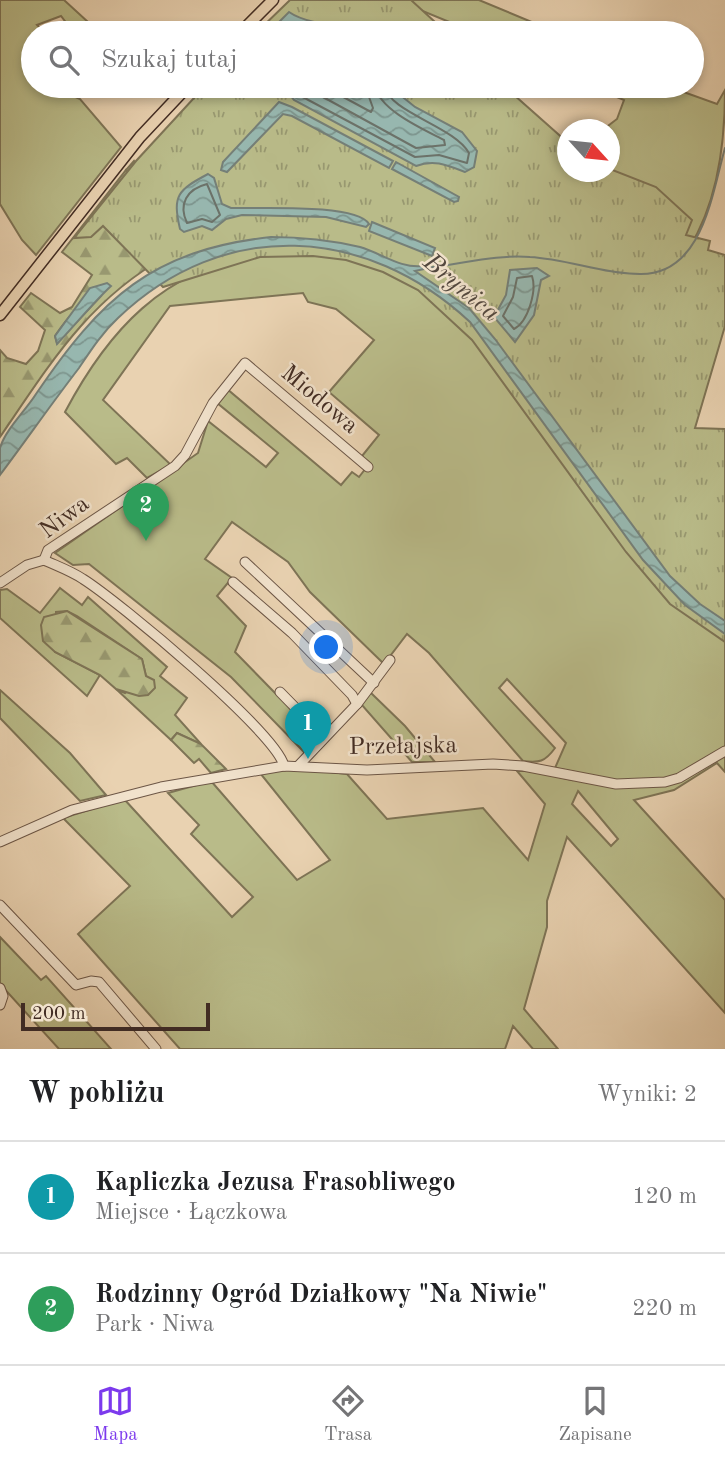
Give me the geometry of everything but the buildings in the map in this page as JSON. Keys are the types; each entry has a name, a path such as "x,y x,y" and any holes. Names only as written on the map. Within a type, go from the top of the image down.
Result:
{"main road":[{"path":"252,21 273,0"},
{"path":"0,315 139,137 176,98"}],"street":[{"name":"Miodowa","path":"185,455 213,403 245,363 368,467"},
{"name":"Niwa","path":"0,583 27,565 44,560 48,550 175,466 185,455"},
{"path":"44,560 89,583 191,667 266,738 282,757 284,766"},
{"path":"245,562 374,683"},
{"path":"233,582 292,632 352,695 357,705"},
{"path":"299,765 357,705 390,660"},
{"path":"280,692 324,737"},
{"name":"Przełajska","path":"0,842 72,810 161,787 284,766 367,770 493,764 523,766 616,784 666,782 725,751"},
{"path":"0,905 76,985 99,982 156,1049"},
{"path":"0,988 1,1004"}],"green space":[{"path":"0,0 64,0 87,21 65,21 61,16 48,21 21,21 21,98 80,99 121,147 36,255 22,240 0,204"},
{"path":"290,0 411,0 434,21 268,21"},
{"path":"396,0 479,0 529,21 447,21"},
{"path":"725,90 718,172 707,211 689,248 144,194 126,170 134,161 148,183 517,146 557,138 557,182 620,182 620,119 617,119 624,100 619,98 700,98 717,104"},
{"path":"194,98 518,98 557,133 557,182 620,182 620,173 656,187 692,220 686,235 710,241 708,250 725,255 725,326 695,428 725,429 725,642 670,604 626,552 472,340 418,290 383,272 346,260 313,256 260,257 163,287 103,226 91,237 74,238 136,161"},
{"path":"126,170 144,194 167,256 139,273 93,313 54,359 0,437 0,350 7,358 26,364 38,351 45,330 20,307 31,293 60,313 72,307 92,275 62,252","holes":["99,298 57,343 55,336 69,317 85,304"]},
{"path":"266,254 313,254 348,259 384,271 419,289 474,339 725,639 725,772 717,763 674,790 634,800 725,900 725,1013 567,837 547,901 547,927 524,1009 558,1049 533,1049 513,1026 505,1049 180,1049 78,934 130,886 63,818 124,799 232,917 253,897 191,834 199,825 168,793 211,781 297,880 330,860 260,773 295,768 347,774 387,819 483,808 528,860 545,804 517,771 533,771 572,780 575,772 555,768 566,743 507,679 499,688 555,748 541,760 523,761 429,653 407,634 384,664 310,592 288,562 232,522 205,559 232,578 217,596 246,626 235,652 319,738 304,752 231,677 89,564 73,565 55,553 198,453 208,421 266,467 278,453 216,402 227,389 341,485 352,472 359,477 366,468 358,461 379,435 329,392 374,340 336,309 308,302 303,293 170,306 103,400 171,465 147,478 127,458 116,464 65,412 100,355 120,330 142,308 167,289 226,262","holes":["578,791 618,839 611,846 572,804"]},
{"path":"60,588 82,605 88,597 167,667 160,676 187,698 175,715 201,744 177,733 171,740 116,689 125,693 146,676 142,659 77,616 67,611 56,612 55,652 100,675 87,696 0,618 0,590 7,589 40,613"},
{"path":"67,611 142,659 146,676 154,680 155,688 148,695 139,696 116,689 100,675 55,652 43,641 41,625 44,617"},
{"path":"0,690 70,753 106,795 80,801 0,718"},
{"path":"370,692 405,726 435,762 412,762 361,704"},
{"path":"177,733 201,744 226,769 211,773 199,759 194,763 171,740"},
{"path":"0,937 41,980 46,976 111,1049 59,1049 0,984"}],"water":[{"path":"289,12 309,21 280,21"},
{"path":"292,98 404,98 415,107 462,132 477,151 474,167 465,172 435,163 416,166"},
{"path":"279,102 393,161 389,168 292,116 283,114 227,172 221,170 223,162"},
{"path":"396,162 459,197 458,201 454,202 392,169"},
{"path":"208,174 214,178 222,204 231,208 327,210 360,217 369,224 366,227 326,217 242,215 226,219 212,230 202,226 184,232 180,229 177,201 184,189"},
{"path":"372,222 435,248 432,256 369,231"},
{"path":"271,237 316,239 360,247 399,263 423,266 424,269 415,271 469,308 495,339 670,576 700,604 725,621 725,634 685,605 643,560 470,322 429,290 386,266 341,251 295,246 249,249 203,262 159,285 107,330 0,475 0,448 6,434 83,331 133,284 161,267 193,254 229,244"},
{"path":"537,268 549,276 541,280 534,315 515,342 494,317 506,295 510,270"},
{"path":"107,283 111,286 57,344 55,336 90,288"}],"waterway":[{"name":"Brynica","path":"424,268 517,256 544,258 626,273 661,271 678,261 701,228 725,148"}],"place":[{"name":"Rodzinny Ogród Działkowy \"Na Niwie\"","path":"146,541"},
{"name":"Kapliczka Jezusa Frasobliwego","path":"308,759"}]}
